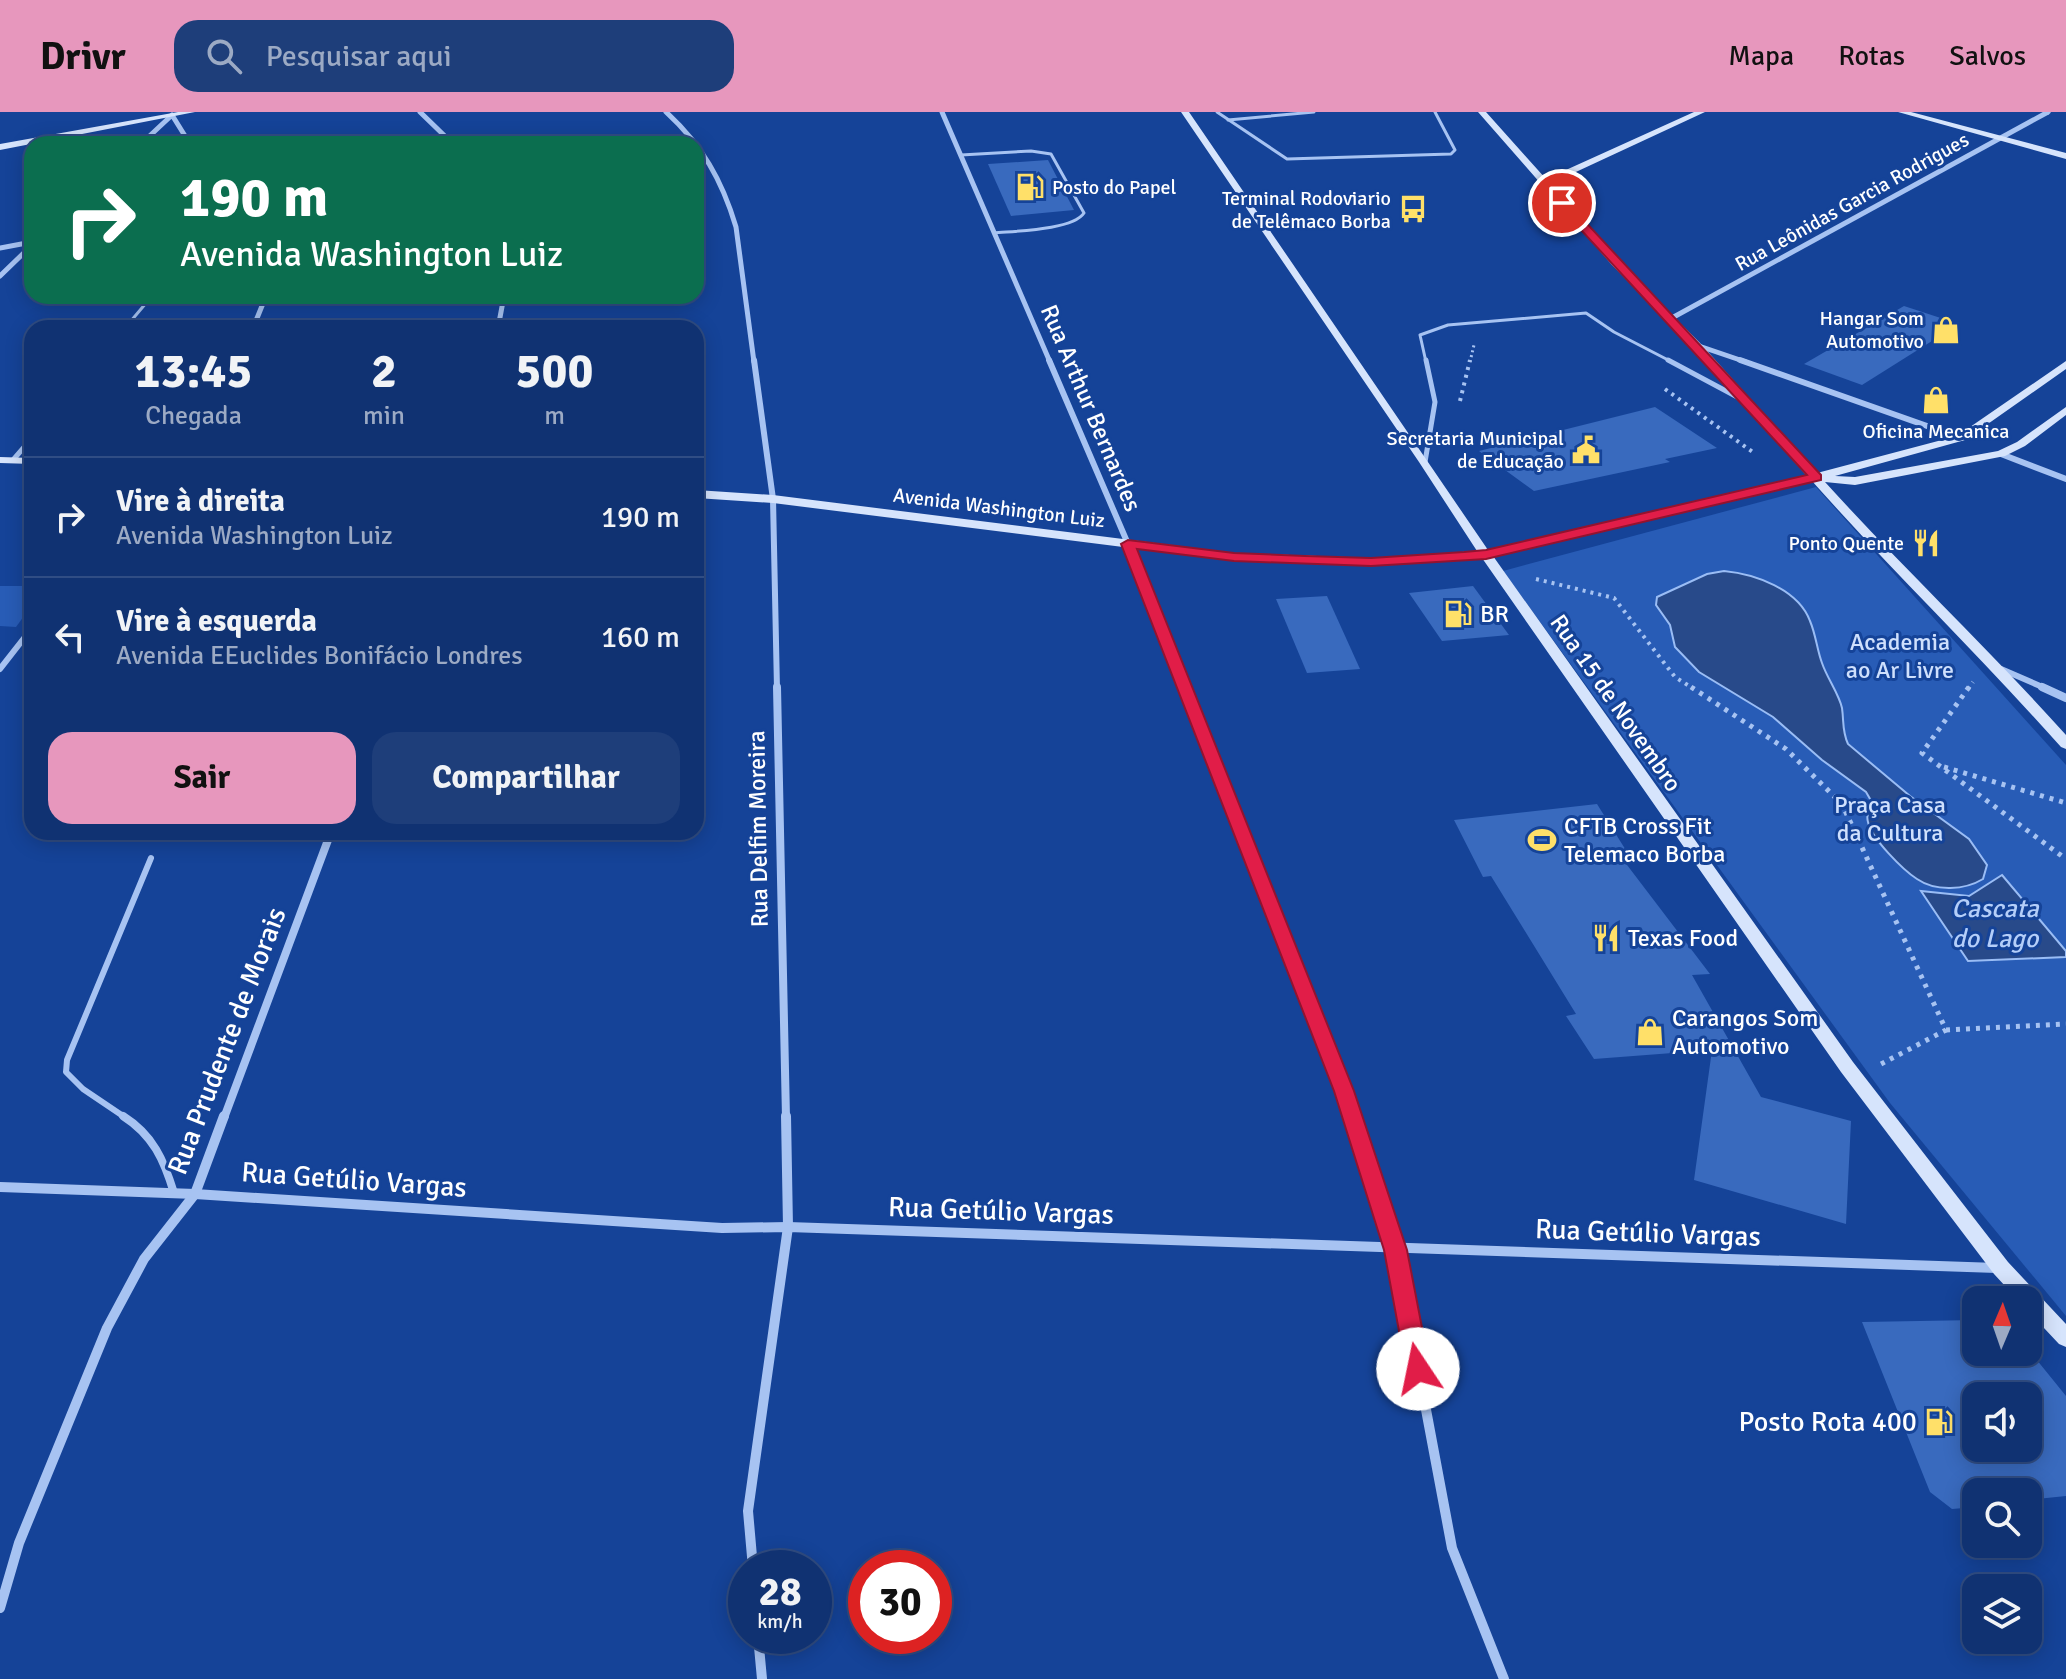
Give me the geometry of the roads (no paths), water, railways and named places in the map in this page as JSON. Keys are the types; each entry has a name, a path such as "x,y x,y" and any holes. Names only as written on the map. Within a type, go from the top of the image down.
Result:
{"main road":[{"path":"59,136 191,112"},
{"name":"Rua 15 de Novembro","path":"1185,112 1486,554 1847,1067 2001,1268 2066,1338"},
{"path":"1482,112 1615,263 1696,345 1860,528 1998,668 2066,744"},
{"path":"1544,183 1701,112"},
{"path":"1902,112 2066,156"},
{"path":"0,147 24,143"},
{"path":"1961,438 2066,364"},
{"path":"2001,454 2021,444 2066,410"},
{"name":"Avenida Washington Luiz","path":"704,495 773,499 1234,557 1371,562 1486,554 1816,477 1961,438"},
{"name":"Avenida Washington Luiz","path":"1816,477 1855,481 2001,454"}],"street":[{"path":"420,112 445,136"},
{"name":"Rua Delfim Moreira","path":"666,112 691,136"},
{"name":"Rua Arthur Bernardes","path":"942,112 1128,544 1344,1091 1396,1250 1452,1548 1504,1679"},
{"name":"Rua Leônidas Garcia Rodrigues","path":"1670,319 2048,112"},
{"path":"150,136 172,115 185,136"},
{"name":"Rua Delfim Moreira","path":"704,152 726,193 736,227 773,499 788,1227 748,1511 751,1550"},
{"path":"0,248 24,245"},
{"path":"0,276 24,252"},
{"path":"1696,345 1961,438"},
{"path":"2001,454 2066,479"},
{"path":"0,669 24,638"},
{"path":"1998,668 2066,698"},
{"name":"Rua Prudente de Morais","path":"0,1608 19,1543 107,1328 144,1259 195,1194 328,840"},
{"name":"Rua Getúlio Vargas","path":"0,1187 195,1194 722,1228 788,1227 1396,1250 2001,1268"},
{"path":"760,1654 762,1679"}],"lane":[{"path":"1217,112 1287,159 1451,154 1455,150 1435,112"},
{"path":"1228,120 1314,112"},
{"path":"961,155 1031,151 1051,154 1084,213 1080,219 1062,225 994,233"},
{"path":"132,320 145,304"},
{"path":"1425,462 1435,402 1420,335 1448,325 1586,313 1614,332 1748,403"},
{"path":"7,460 24,445"},
{"path":"151,858 67,1060 66,1072 77,1085 132,1121 156,1142 168,1165 174,1193"}],"water":[{"path":"1724,571 1762,580 1796,600 1812,626 1824,669 1842,708 1848,744 1910,796 1969,839 1987,865 1983,879 1959,887 1941,888 1911,875 1888,853 1870,829 1867,817 1873,804 1866,792 1822,760 1773,717 1699,672 1675,647 1670,625 1656,605 1657,597 1707,574"},
{"name":"Cascata do Lago","path":"2002,875 2066,951 2066,957 1968,961 1921,891 1969,896"}],"place":[{"name":"Posto do Papel","path":"1030,187"},
{"name":"Terminal Rodoviario de Telêmaco Borba","path":"1413,209"},
{"name":"Hangar Som Automotivo","path":"1946,330"},
{"name":"Oficina Mecanica","path":"1936,400"},
{"name":"Secretaria Municipal de Educação","path":"1586,450"},
{"name":"Ponto Quente","path":"1926,543"},
{"name":"BR","path":"1458,614"},
{"name":"CFTB Cross Fit Telemaco Borba","path":"1542,840"},
{"name":"Texas Food","path":"1606,938"},
{"name":"Carangos Som Automotivo","path":"1650,1032"},
{"name":"Posto Rota 400","path":"1939,1422"}],"park label":[{"name":"Academia ao Ar Livre","path":"1900,656"},
{"name":"Praça Casa da Cultura","path":"1890,819"}]}
